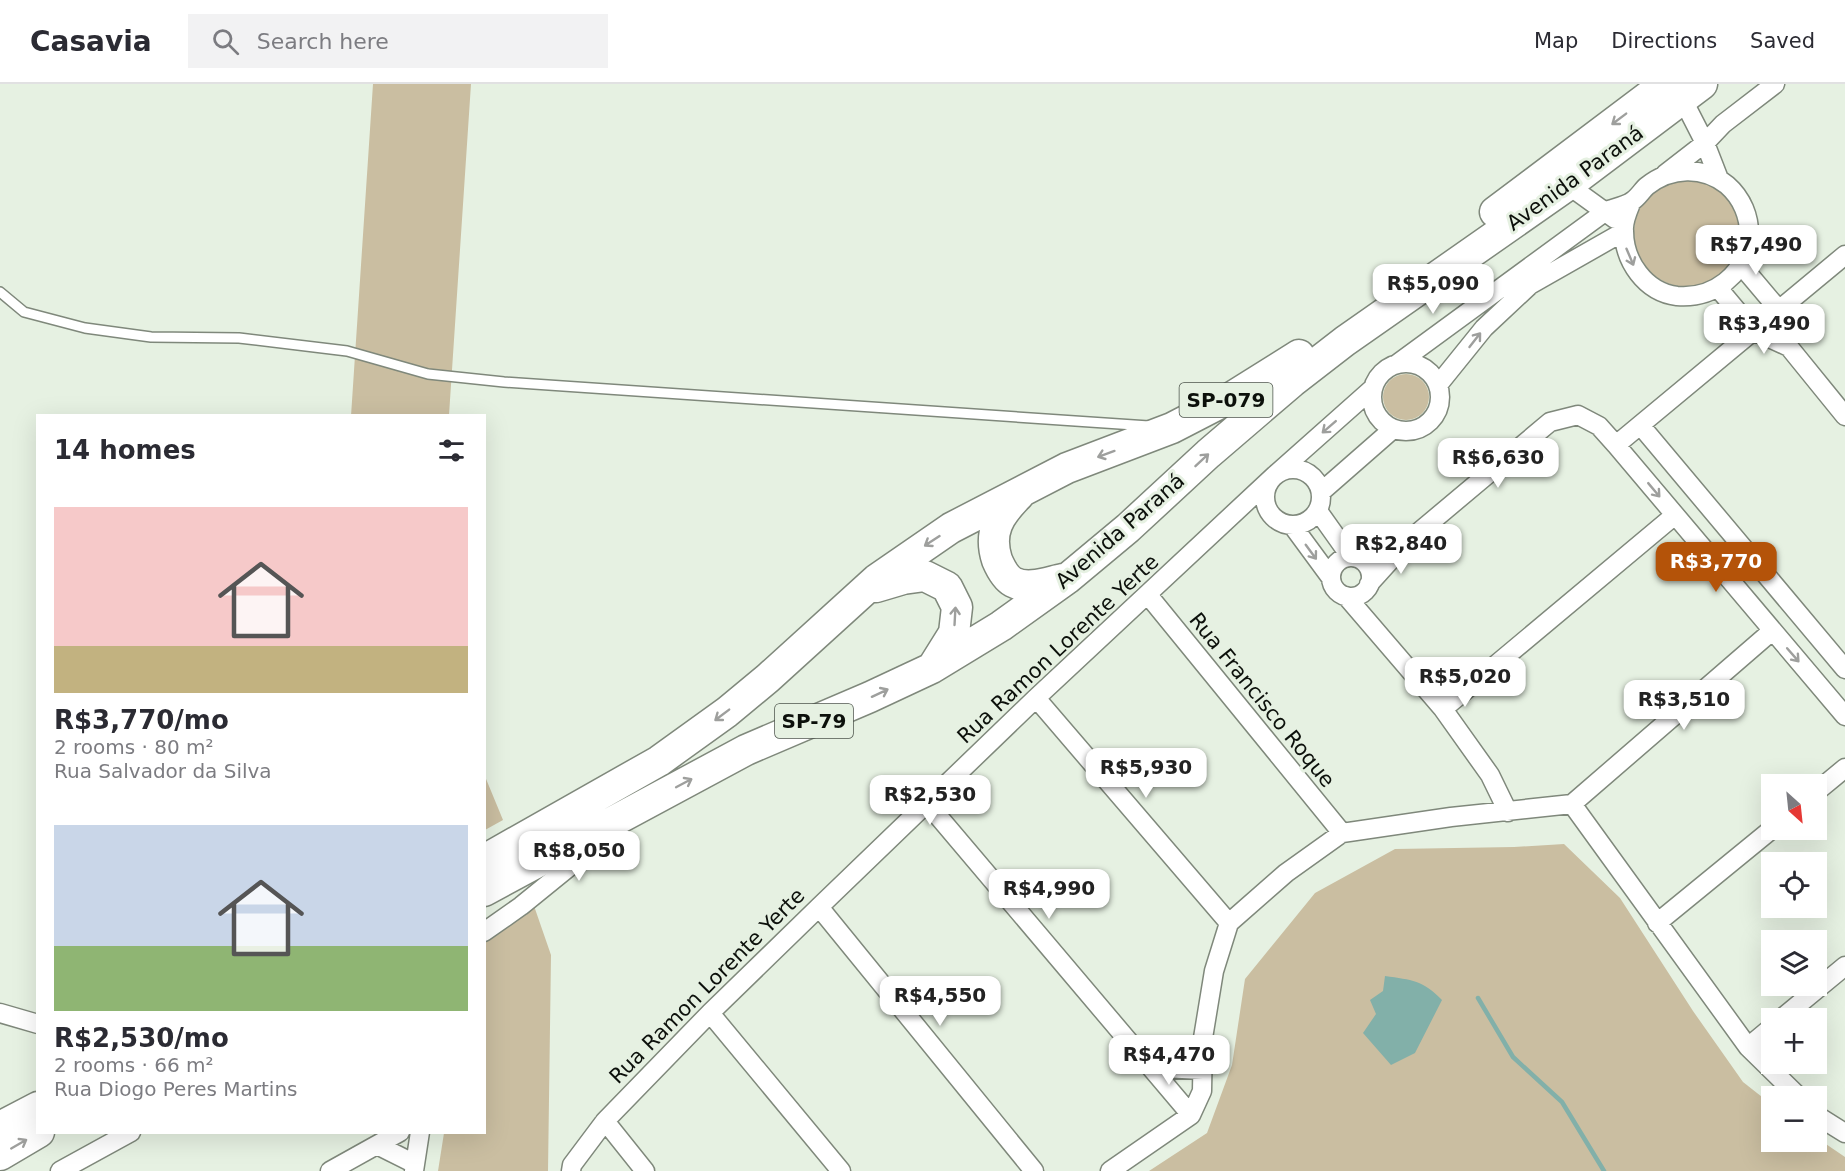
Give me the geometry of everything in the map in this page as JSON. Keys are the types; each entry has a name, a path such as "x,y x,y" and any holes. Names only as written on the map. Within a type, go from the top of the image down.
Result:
{"main road":[{"name":"Avenida Paraná","path":"486,890 746,750 932,668 1001,626 1068,578 1128,528 1292,381 1354,334 1568,184 1683,89"},
{"name":"Avenida Paraná","path":"486,859 659,761 727,712 768,678 862,591 951,528 1067,468 1172,428 1232,397 1345,323 1683,89"},
{"path":"1025,488 1006,508 995,527 993,548 1000,568 1013,582 1032,586 1068,578"},
{"path":"862,591 903,579 925,576 947,587 957,607 954,633 932,668"},
{"path":"0,1127 36,1108"},
{"path":"0,1155 36,1134"}],"street":[{"path":"1397,364 1417,365 1433,377 1438,386 1440,397 1438,408 1425,425 1415,430 1393,429 1377,417 1371,398 1378,377 1386,369 1397,364 1606,211 1632,201 1646,187 1705,143 1723,124 1775,84"},
{"path":"1683,89 1719,179"},
{"path":"1632,201 1624,229 1627,254 1638,273 1654,288 1675,296 1697,296 1718,288 1735,274 1748,247 1750,227 1744,208 1734,191 1719,179 1700,172 1681,171 1662,175"},
{"path":"1568,184 1606,211 1624,229"},
{"path":"1438,386 1484,328 1530,285 1624,229"},
{"path":"1616,446 1845,255"},
{"path":"1741,265 1779,310 1789,347 1845,416"},
{"path":"1718,288 1754,331 1789,347"},
{"name":"Rua Ramon Lorente Yerte","path":"572,1168 605,1121 710,1013 1036,699 1275,475 1373,388"},
{"path":"1346,596 1358,595 1407,542 1550,422 1578,415 1599,426 1845,716"},
{"path":"1641,426 1845,669"},
{"path":"1321,492 1393,429"},
{"path":"1293,468 1311,475 1321,492 1318,511 1307,522 1300,525 1283,524 1274,519 1265,503 1266,487 1275,475 1293,468"},
{"path":"1318,511 1370,572 1366,588 1379,634"},
{"path":"1443,709 1675,515"},
{"path":"1292,525 1331,578 1335,590 1346,596 1443,709 1490,775 1508,812"},
{"path":"1331,578 1331,572 1338,561 1357,559 1407,542"},
{"name":"Rua Francisco Roque","path":"1148,595 1342,833"},
{"path":"1110,1171 1191,1115 1202,1092 1203,1038 1214,971 1229,923 1286,873 1342,833 1451,817 1572,804 1772,631"},
{"path":"1036,699 1229,923"},
{"path":"1827,783 1845,768"},
{"path":"486,931 521,906 649,802"},
{"path":"927,803 1191,1115"},
{"path":"1572,804 1748,1047 1788,1086"},
{"path":"1657,923 1761,838"},
{"path":"819,907 1034,1171"},
{"path":"1794,1008 1845,966"},
{"path":"0,1013 36,1023"},
{"path":"710,1013 841,1171"},
{"path":"1748,1047 1761,1037"},
{"path":"1178,1069 1197,1055 1203,1038"},
{"path":"1144,1060 1162,1068 1203,1070"},
{"path":"605,1121 645,1171"},
{"path":"1827,1122 1845,1133"},
{"path":"60,1171 127,1134"},
{"path":"330,1171 396,1134"},
{"path":"377,1145 414,1168 420,1134"}],"lane":[{"path":"0,291 24,312 85,328 151,337 239,338 347,351 428,374 504,382 1172,428"}],"shaded area":[{"path":"373,84 471,84 449,414 351,414"},
{"path":"1688,179 1709,183 1726,195 1738,212 1742,233 1738,254 1726,271 1709,283 1688,287 1667,283 1650,271 1638,254 1634,233 1638,212 1650,195 1667,183"},
{"path":"1406,374 1422,381 1429,397 1422,413 1406,420 1390,413 1383,397 1390,381"},
{"path":"486,779 503,820 486,829"},
{"path":"1564,844 1620,898 1693,1011 1743,1082 1761,1096 1761,1152 1827,1152 1827,1145 1845,1157 1845,1171 1149,1171 1207,1133 1232,1065 1245,979 1315,893 1395,849"},
{"path":"533,903 551,955 548,1171 438,1171 444,1134 486,1134 486,941"}],"water":[{"path":"1385,976 1416,982 1429,988 1442,1000 1415,1053 1391,1065 1363,1033 1376,1014 1370,1000 1383,991"}],"waterway":[{"path":"1478,998 1513,1057 1562,1102 1604,1171"}]}
